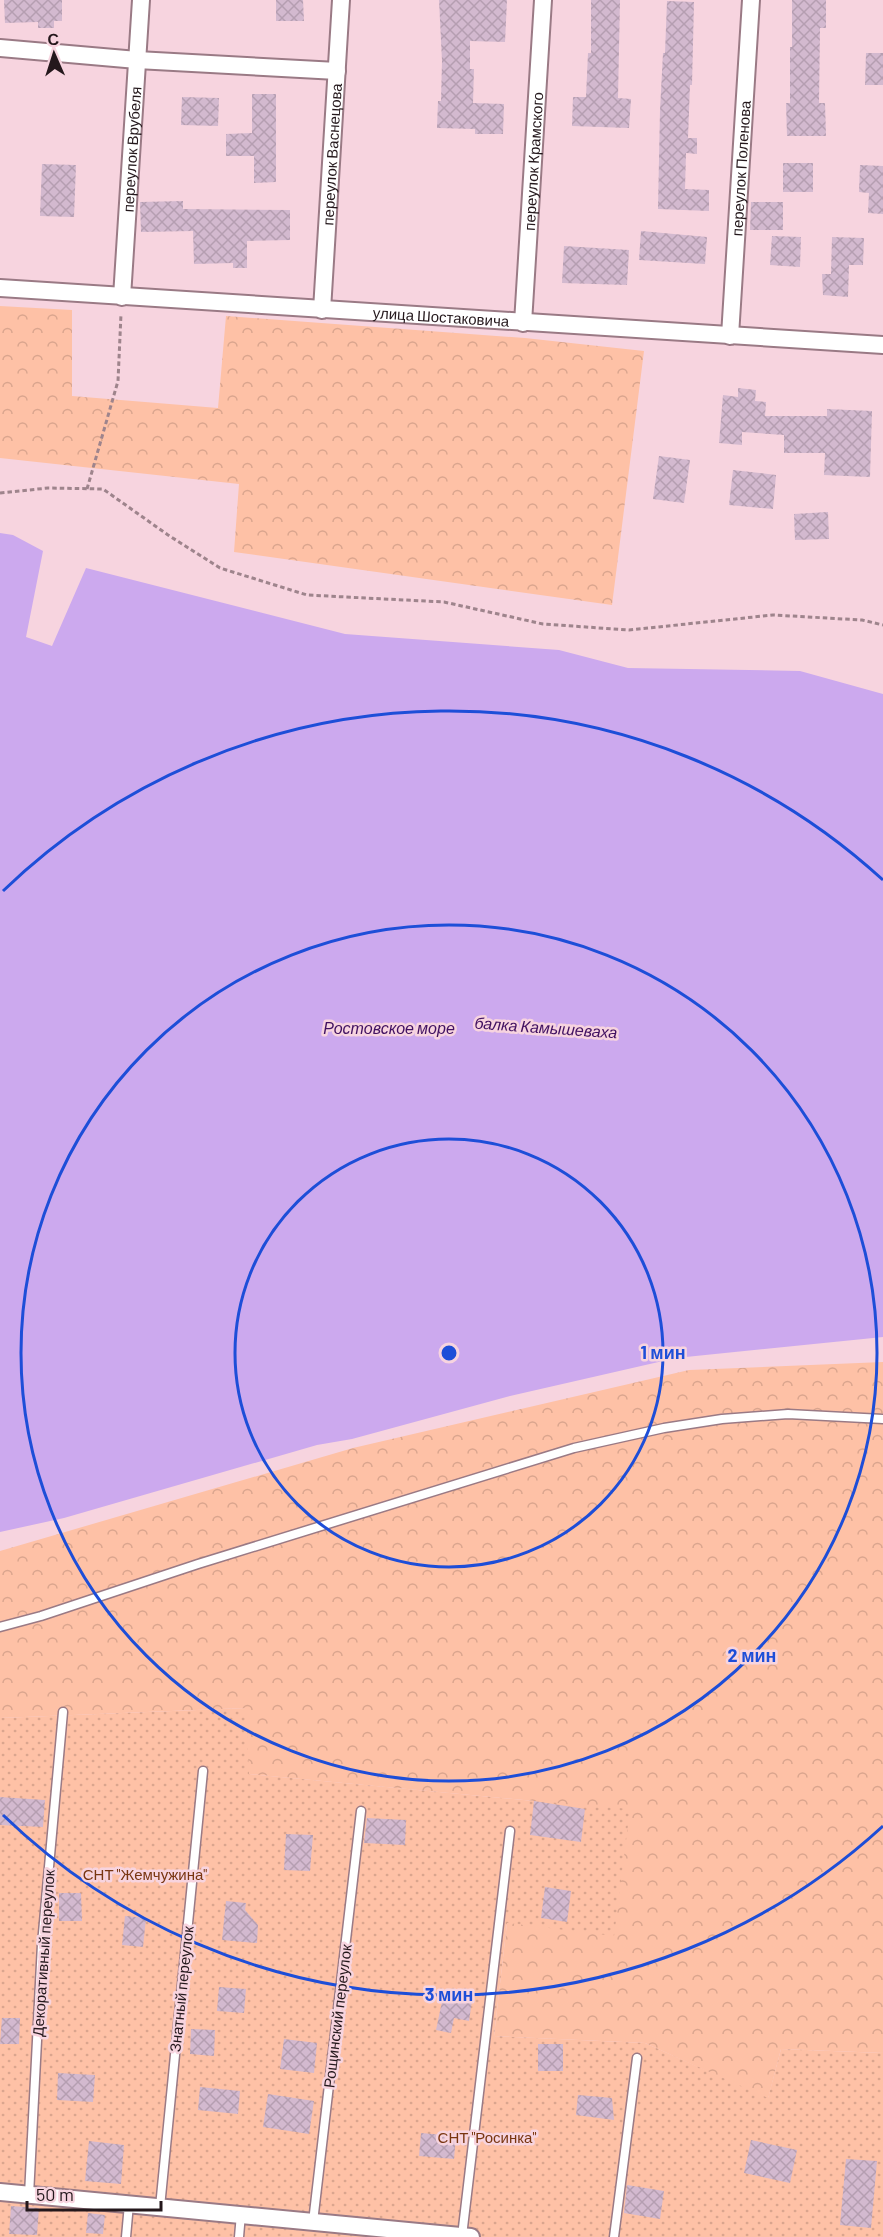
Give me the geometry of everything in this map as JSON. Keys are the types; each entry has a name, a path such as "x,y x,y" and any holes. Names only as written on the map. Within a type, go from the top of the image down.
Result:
{"street":[{"name":"переулок Врубеля","path":"122,297 141,0"},
{"name":"переулок Васнецова","path":"322,310 341,0"},
{"name":"переулок Крамского","path":"524,323 543,0"},
{"name":"переулок Поленова","path":"730,336 751,0"},
{"path":"0,48 137,60 337,71"},
{"name":"улица Шостаковича","path":"0,287 122,297 883,345"},
{"path":"0,2192 241,2214 395,2233 466,2236"}],"lane":[{"path":"0,1626 42,1616 198,1564 573,1448 664,1428 722,1419 788,1414 883,1419"},
{"name":"Декоративный переулок","path":"29,2195 42,1944 63,1712"},
{"name":"Знатный переулок","path":"160,2207 203,1772"},
{"name":"Рощинский переулок","path":"313,2222 361,1811"},
{"path":"466,2236 510,1831"},
{"path":"614,2237 637,2058"},
{"path":"126,2237 129,2204"},
{"path":"239,2237 241,2214"}],"path":[{"path":"87,489 118,381 122,297"},
{"path":"0,493 48,488 103,489 220,568 307,595 444,602 543,624 629,630 773,615 862,620 883,625"}],"green space":[{"path":"0,306 72,310 72,396 218,408 226,316 525,338 644,351 612,605 234,552 239,484 0,458"},
{"path":"883,1362 883,2053 781,2049 768,2099 645,2043 494,2036 507,1923 534,1801 248,1774 245,1708 0,1718 0,1551 353,1448 689,1370"},
{"path":"246,1708 249,1774 630,1809 614,1936 507,1923 494,2036 645,2043 768,2098 781,2049 883,2053 883,2237 0,2237 0,1718"}],"water":[{"name":"Ростовское море","path":"0,533 13,535 43,551 26,637 52,646 86,568 345,634 559,650 628,668 800,671 883,694 883,1337 676,1358 510,1396 352,1439 317,1445 64,1518 0,1532"}],"building":[{"path":"4,0 62,0 62,21 54,21 54,28 38,28 38,22 5,23"},
{"path":"276,0 303,0 304,21 276,21"},
{"path":"439,0 507,0 505,42 470,41 470,69 474,69 473,103 504,104 503,134 475,134 475,129 437,128 438,101 441,101 442,61"},
{"path":"591,0 620,0 618,98 631,99 629,128 572,126 573,97 586,97 588,53 591,53"},
{"path":"792,0 826,0 826,28 820,28 819,103 825,103 826,136 787,136 786,103 790,103"},
{"path":"667,1 694,2 688,138 697,138 697,154 686,153 685,189 709,190 709,211 658,209 660,110"},
{"path":"866,53 883,53 883,85 865,85"},
{"path":"252,94 276,94 276,182 254,183 254,156 226,156 226,134 252,133"},
{"path":"182,97 219,98 218,126 181,125"},
{"path":"783,163 813,163 813,192 783,192"},
{"path":"42,164 76,165 74,217 40,216"},
{"path":"860,165 883,166 883,214 868,213 869,193 859,192"},
{"path":"183,201 183,209 290,210 290,240 247,241 247,268 233,268 233,263 194,264 193,231 141,232 140,202"},
{"path":"751,202 783,202 783,230 750,230"},
{"path":"641,231 707,237 705,264 639,260"},
{"path":"772,236 801,237 800,267 770,265"},
{"path":"832,237 864,238 863,265 849,265 848,297 823,295 822,274 831,274"},
{"path":"564,246 629,250 627,285 562,283"},
{"path":"738,388 756,390 755,401 766,402 765,416 827,416 827,409 872,411 870,477 824,475 825,453 784,453 784,435 742,432 742,445 719,443 723,395 738,397"},
{"path":"659,456 690,460 684,503 653,499"},
{"path":"733,470 776,475 773,509 729,505"},
{"path":"828,512 829,539 795,540 794,514"},
{"path":"0,1797 45,1800 43,1827 0,1825"},
{"path":"534,1801 585,1809 581,1842 530,1835"},
{"path":"367,1818 406,1820 405,1845 364,1843"},
{"path":"286,1834 313,1835 310,1871 284,1870"},
{"path":"545,1887 571,1891 567,1922 541,1918"},
{"path":"59,1893 81,1893 82,1921 59,1921"},
{"path":"226,1901 246,1903 245,1910 258,1925 257,1943 222,1940"},
{"path":"125,1916 146,1918 143,1947 122,1945"},
{"path":"219,1987 246,1989 244,2013 217,2011"},
{"path":"444,1992 463,1995 462,1999 472,2001 469,2021 454,2018 451,2033 436,2030"},
{"path":"2,2018 20,2018 19,2044 0,2044"},
{"path":"191,2029 215,2030 214,2056 190,2054"},
{"path":"284,2039 317,2043 314,2073 280,2069"},
{"path":"538,2044 563,2044 563,2071 538,2071"},
{"path":"58,2073 95,2075 93,2102 57,2100"},
{"path":"200,2087 240,2091 238,2114 198,2110"},
{"path":"268,2094 314,2101 309,2134 263,2127"},
{"path":"578,2095 612,2098 614,2120 576,2115"},
{"path":"421,2133 456,2136 454,2159 419,2156"},
{"path":"751,2140 797,2150 790,2183 744,2173"},
{"path":"89,2141 124,2145 121,2184 85,2181"},
{"path":"846,2159 877,2161 871,2228 840,2225"},
{"path":"627,2185 664,2191 660,2219 624,2213"},
{"path":"11,2206 39,2208 37,2235 9,2234"},
{"path":"88,2213 105,2215 103,2234 86,2233"}],"water label":[{"name":"балка Камышеваха","path":"546,1027"}],"park label":[{"name":"СНТ \"Жемчужина\"","path":"145,1874"},
{"name":"СНТ \"Росинка\"","path":"487,2137"}]}
